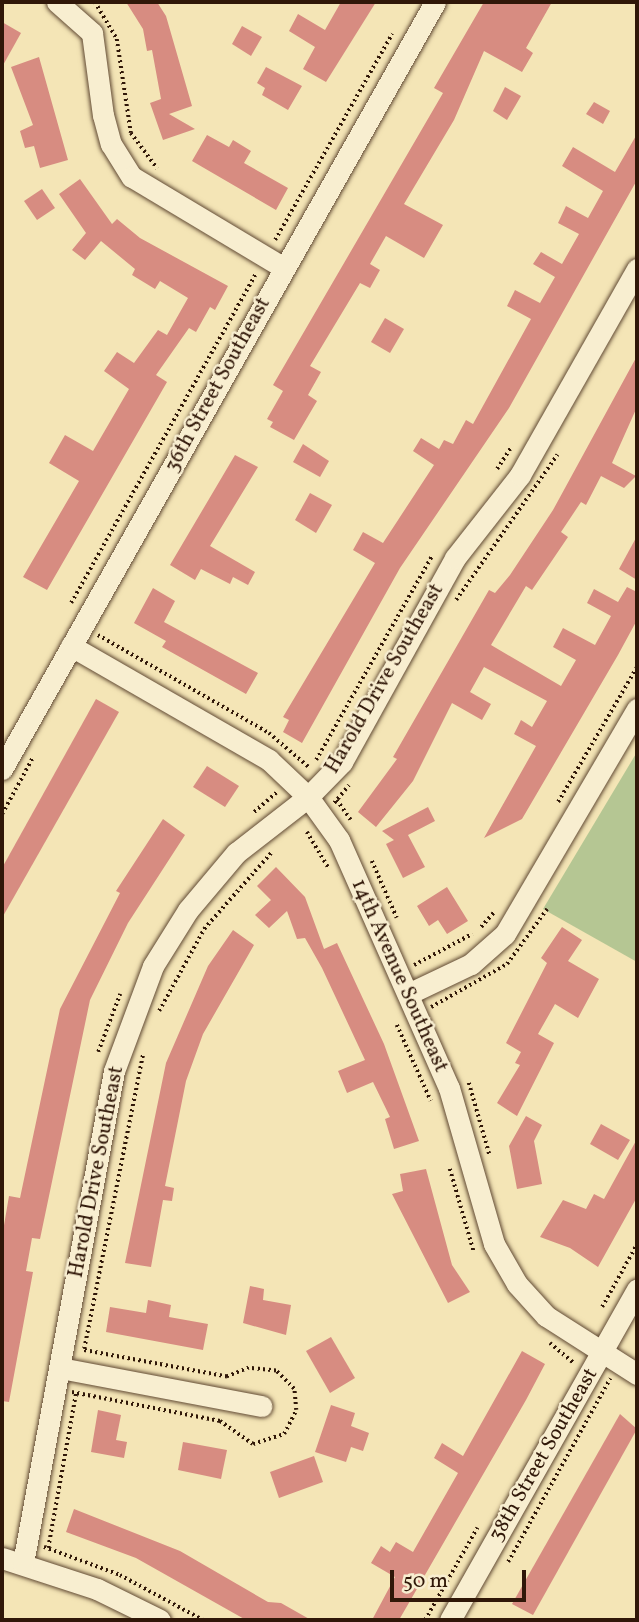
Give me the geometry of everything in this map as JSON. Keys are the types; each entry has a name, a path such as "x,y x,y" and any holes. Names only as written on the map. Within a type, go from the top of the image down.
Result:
{"street":[{"path":"57,2 92,33 103,115 111,144 132,177 284,268"},
{"name":"36th Street Southeast","path":"2,769 435,2"},
{"name":"Harold Drive Southeast","path":"23,1563 114,1072 153,967 188,911 236,853 308,797 342,762 455,558 520,475 637,269"},
{"name":"14th Avenue Southeast","path":"71,646 269,760 308,797 338,840 408,994 465,1135 478,1202 494,1244 517,1284 546,1316 637,1374"},
{"path":"408,994 471,964 505,934 637,709"},
{"name":"38th Street Southeast","path":"450,1620 637,1289"},
{"path":"60,1368 261,1406"},
{"path":"2,1558 97,1588 160,1620"}],"path":[{"path":"95,2 117,39 131,133 162,172"},
{"path":"272,246 397,25"},
{"path":"265,232 276,238"},
{"path":"64,615 259,268"},
{"path":"450,610 557,455"},
{"path":"93,632 270,733 314,773"},
{"path":"555,807 637,667"},
{"path":"330,806 357,776"},
{"path":"303,825 335,880"},
{"path":"154,1021 204,929 236,887 278,847"},
{"path":"409,967 465,940 502,900"},
{"path":"432,997 441,1017"},
{"path":"392,1012 432,1104"},
{"path":"82,1360 147,1043"},
{"path":"467,1076 492,1167"},
{"path":"448,1160 462,1221 478,1258"},
{"path":"598,1314 637,1244"},
{"path":"546,1340 578,1366"},
{"path":"502,1572 613,1374"},
{"path":"46,1556 78,1384"}],"green space":[{"path":"637,752 637,962 543,909"}],"building":[{"path":"126,2 157,2 166,16 192,106 169,114 195,129 163,140 150,103 161,99 152,50 147,51 143,29"},
{"path":"341,2 376,2 326,82 303,69 315,47 289,31 298,14 325,30"},
{"path":"484,2 552,2 526,48 533,53 522,72 484,51 454,120 404,204 443,225 424,258 386,236 370,264 380,270 370,288 360,283 310,366 321,372 308,395 317,401 294,440 270,427 273,422 267,419 283,391 273,385 443,93 434,88"},
{"path":"2,22 21,33 2,67"},
{"path":"242,26 262,37 251,56 232,44"},
{"path":"39,57 68,160 40,168 34,146 25,148 20,131 33,125 11,67"},
{"path":"266,67 302,86 288,110 262,95 265,88 257,83"},
{"path":"505,87 521,96 507,120 493,111"},
{"path":"594,102 610,111 603,124 586,114"},
{"path":"637,134 637,180 509,408 400,568 302,743 283,732 289,720 283,717 375,563 353,550 363,532 383,543 434,465 413,451 421,438 439,449 444,440 453,444 466,420 473,424 531,319 507,306 515,290 540,303 555,277 533,264 541,252 562,264 579,234 558,223 566,206 588,218 603,191 562,166 573,147 615,172"},
{"path":"207,135 229,147 233,140 251,151 244,163 288,188 276,210 192,161"},
{"path":"80,179 112,224 117,219 140,238 228,286 215,310 210,307 196,332 189,328 156,375 167,382 47,590 23,577 79,481 49,463 65,435 93,451 129,389 104,371 117,352 134,363 158,330 167,335 188,298 160,281 155,289 132,275 135,269 101,241 85,260 72,250 86,233 59,194"},
{"path":"42,189 55,208 37,220 24,201"},
{"path":"385,318 404,329 390,353 371,342"},
{"path":"637,356 637,407 612,463 636,476 624,488 601,476 586,505 581,502 561,532 568,537 532,590 526,586 491,645 561,686 576,660 553,647 563,628 595,645 611,616 587,603 594,589 618,602 627,587 637,592 637,620 618,655 522,819 484,838 536,746 514,734 521,720 532,727 547,701 484,667 470,692 491,704 482,720 452,703 413,781 376,827 358,812 397,759 393,757 489,590 495,593 510,575 553,510"},
{"path":"303,444 329,461 320,477 293,462"},
{"path":"235,455 258,467 210,546 255,572 248,585 233,577 230,584 201,569 195,580 170,565"},
{"path":"310,493 332,505 316,533 295,520"},
{"path":"637,536 637,580 619,569"},
{"path":"153,588 175,601 164,622 258,673 246,694 162,647 166,641 134,623"},
{"path":"96,699 119,712 2,918 2,868"},
{"path":"207,766 239,786 225,807 193,787"},
{"path":"428,807 435,821 408,835 425,867 403,878 386,844 394,840 382,831"},
{"path":"163,819 185,835 128,923 90,1000 40,1239 32,1238 26,1271 33,1272 9,1402 2,1401 2,1237 9,1196 20,1198 60,1009 120,893 116,891"},
{"path":"276,867 305,897 324,949 337,943 384,1044 419,1141 394,1149 385,1119 390,1117 373,1082 347,1093 338,1071 365,1060 322,968 305,938 297,939 287,911 269,928 255,915 271,900 257,886"},
{"path":"447,887 468,921 447,934 438,920 429,926 417,906"},
{"path":"562,927 582,940 568,961 599,979 578,1018 555,1004 538,1034 554,1043 517,1116 497,1103 520,1065 515,1063 521,1052 506,1043 547,963 541,958"},
{"path":"233,930 254,945 203,1034 186,1081 165,1186 174,1188 172,1201 163,1200 151,1267 125,1263 166,1063 208,966"},
{"path":"526,1116 542,1125 534,1141 542,1184 517,1189 509,1146"},
{"path":"601,1124 630,1140 618,1160 590,1144"},
{"path":"637,1139 637,1197 598,1267 570,1248 540,1237 563,1200 586,1209 594,1194 604,1199"},
{"path":"426,1169 452,1265 470,1292 448,1303 392,1194 403,1191 400,1174"},
{"path":"250,1286 264,1289 263,1300 291,1305 286,1335 243,1323"},
{"path":"148,1300 171,1305 169,1317 208,1324 203,1350 106,1332 110,1307 146,1313"},
{"path":"331,1337 355,1378 330,1393 306,1351"},
{"path":"522,1351 545,1364 526,1400 399,1620 372,1620 395,1577 371,1563 381,1546 390,1552 396,1542 413,1552 458,1473 434,1458 442,1443 463,1456"},
{"path":"331,1405 355,1413 351,1426 369,1433 363,1451 351,1447 346,1462 315,1452"},
{"path":"98,1410 121,1415 116,1440 127,1442 124,1458 91,1452"},
{"path":"620,1414 637,1429 533,1615 512,1604"},
{"path":"183,1442 227,1450 221,1479 178,1470"},
{"path":"314,1456 323,1482 279,1498 270,1472"},
{"path":"74,1509 180,1551 268,1602 281,1603 311,1620 246,1620 136,1558 66,1532"}]}
